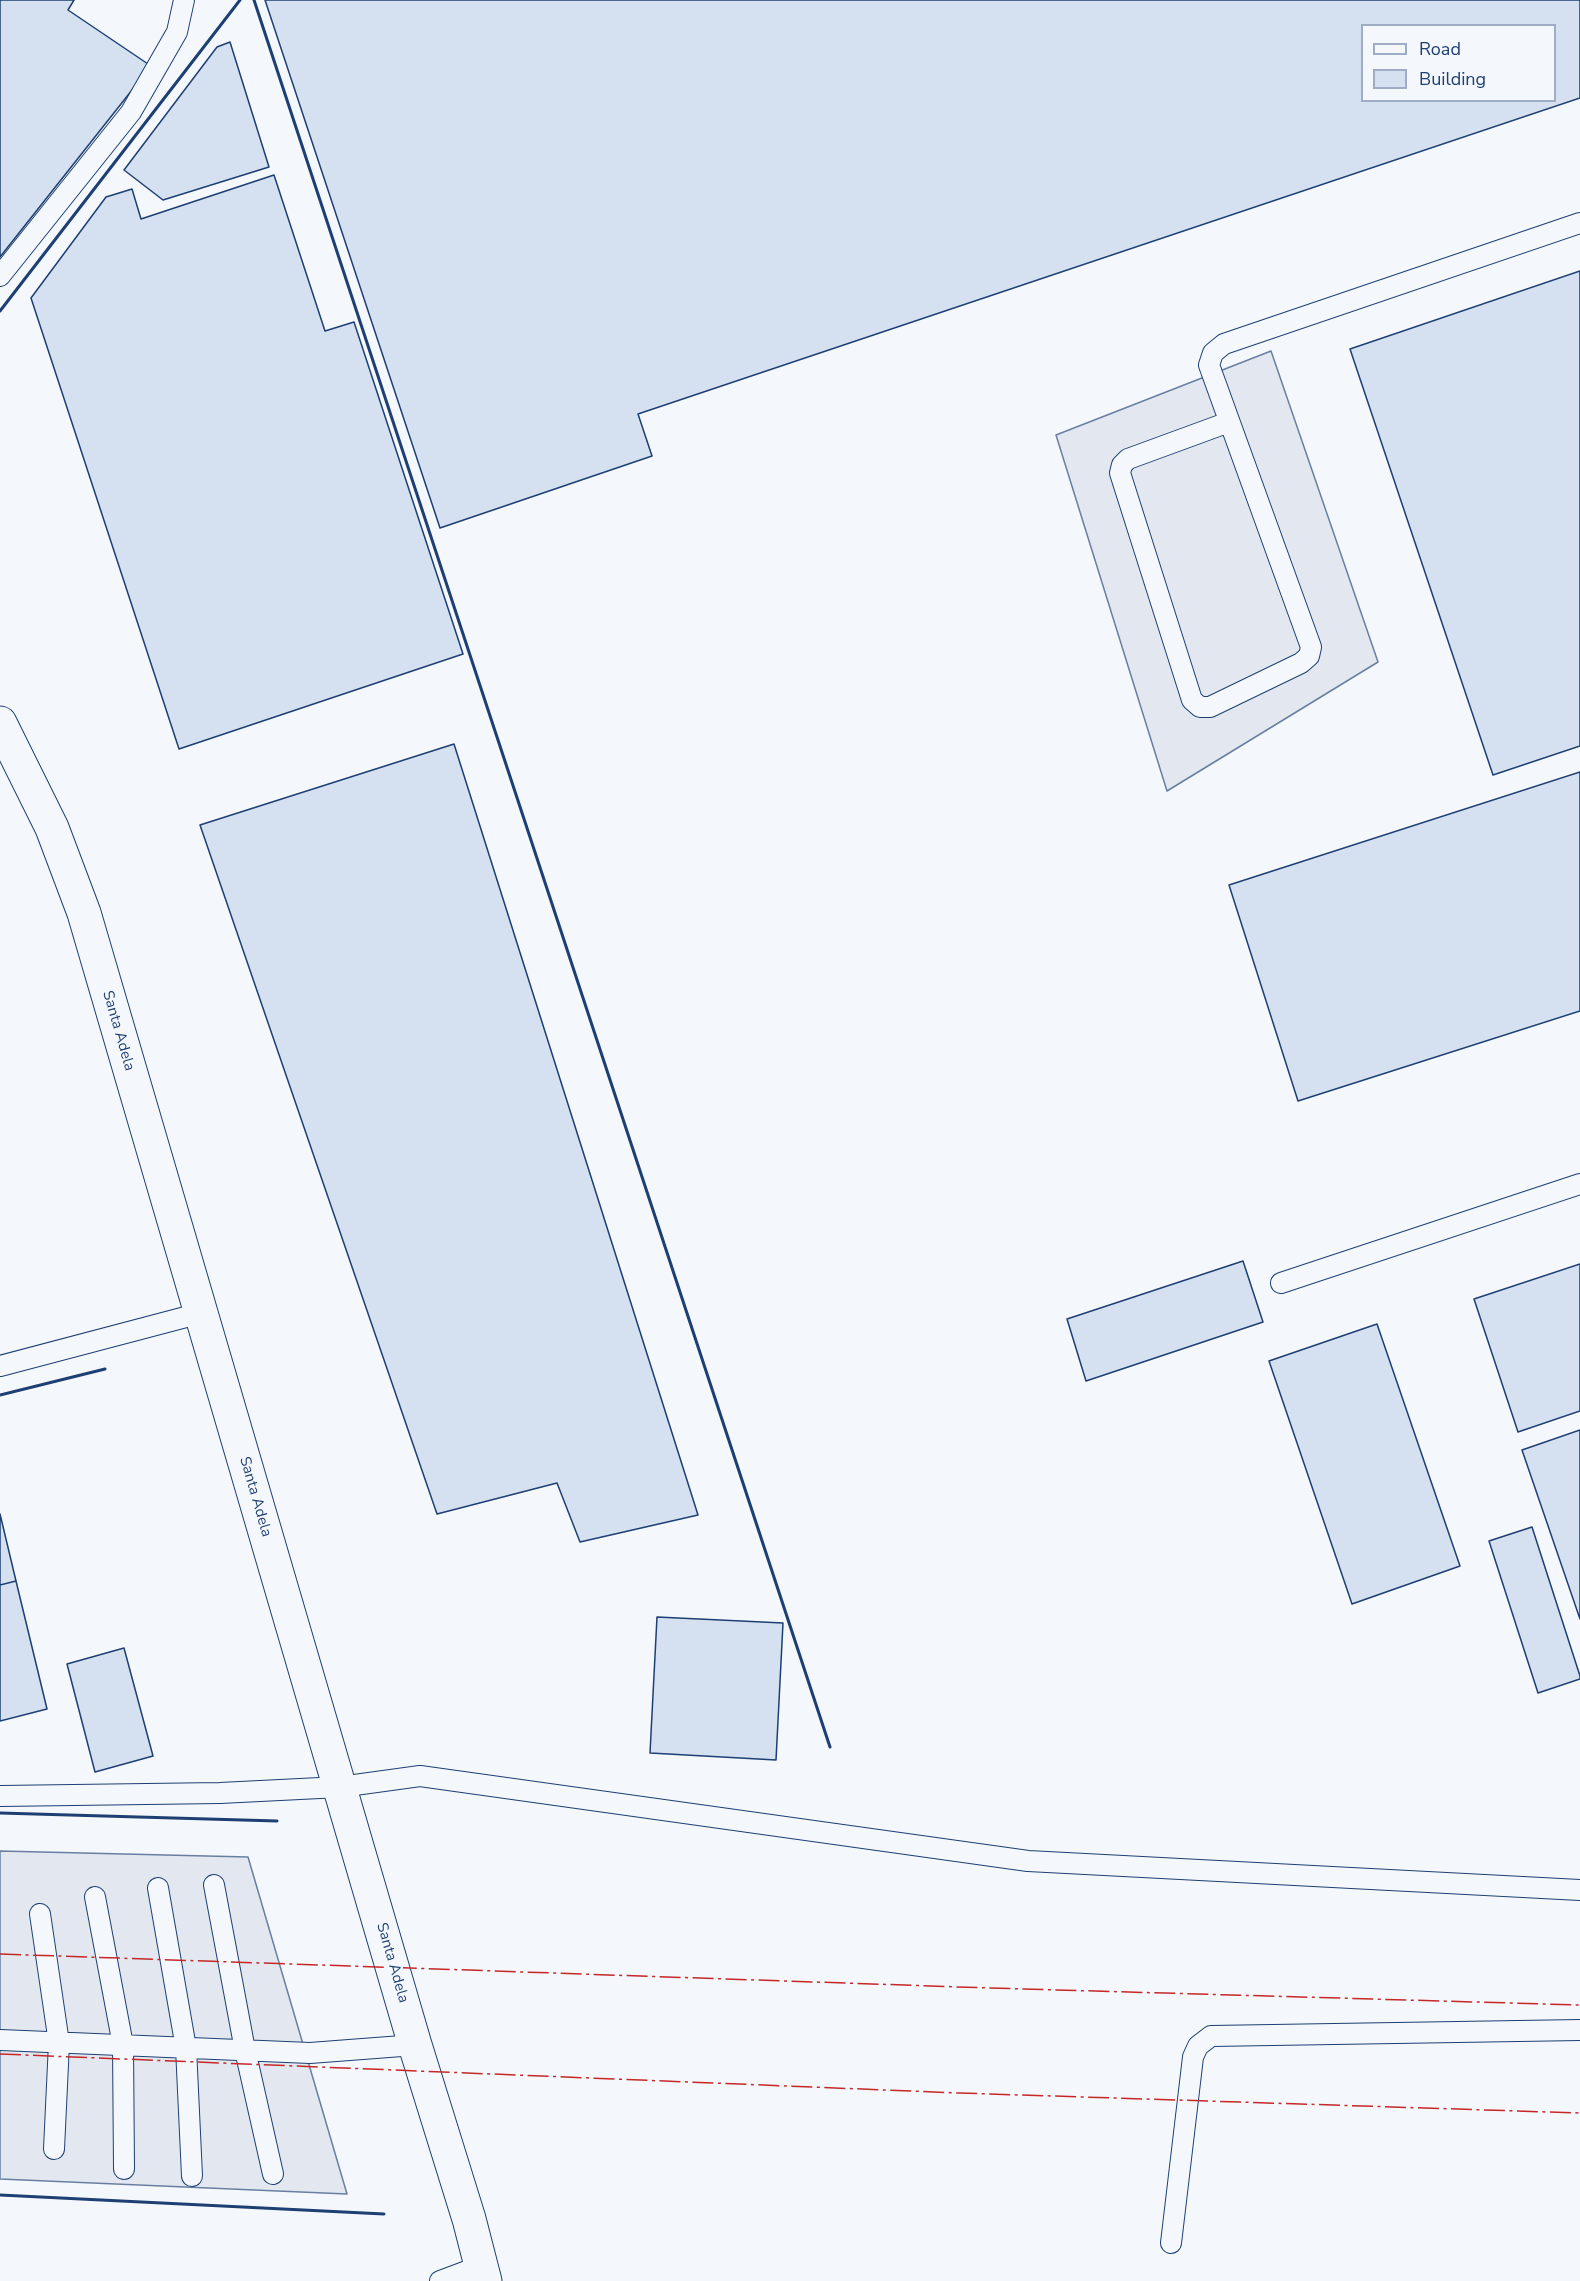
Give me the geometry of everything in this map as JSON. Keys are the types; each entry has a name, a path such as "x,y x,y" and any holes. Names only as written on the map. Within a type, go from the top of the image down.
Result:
{"street":[{"name":"Santa Adela","path":"0,723 52,828 84,913 469,2219 482,2274"}],"lane":[{"path":"0,276 130,112 177,32 184,0"},
{"path":"1229,422 1128,459 1122,465 1120,473 1192,700 1200,707 1210,707 1301,663 1309,656 1311,647 1209,364 1214,353 1224,344 1580,223"},
{"path":"1281,1283 1580,1184"},
{"path":"0,1366 201,1313"},
{"path":"0,1797 340,1787 420,1776 1028,1861 1580,1890"},
{"path":"214,1885 245,2050 273,2174"},
{"path":"158,1888 186,2048 192,2176"},
{"path":"95,1897 123,2045 124,2169"},
{"path":"40,1914 59,2043 54,2149"},
{"path":"1171,2243 1193,2056 1198,2046 1211,2036 1580,2030"},
{"path":"0,2040 310,2053 416,2045"},
{"path":"440,2281 482,2274"}],"shaded area":[{"path":"1271,351 1378,662 1167,791 1056,435"},
{"path":"0,1851 248,1857 347,2194 0,2179"}],"building":[{"path":"0,0 74,0 68,10 151,66 0,257"},
{"path":"265,0 1580,0 1580,98 638,414 652,456 440,528"},
{"path":"230,42 269,167 163,200 124,170 217,47"},
{"path":"274,175 325,331 354,322 463,654 179,749 31,298 106,197 132,189 141,219"},
{"path":"1580,271 1580,746 1493,775 1350,349"},
{"path":"454,744 698,1515 580,1542 557,1483 437,1514 200,825"},
{"path":"1580,772 1580,1011 1298,1101 1229,885"},
{"path":"1243,1261 1263,1322 1086,1381 1067,1319"},
{"path":"1580,1264 1580,1411 1518,1432 1474,1299"},
{"path":"1377,1324 1460,1566 1352,1604 1269,1361"},
{"path":"1580,1430 1580,1619 1522,1450"},
{"path":"0,1514 16,1581 0,1585"},
{"path":"1532,1527 1580,1676 1580,1679 1538,1693 1489,1541"},
{"path":"16,1581 47,1709 0,1721 0,1585"},
{"path":"657,1617 783,1623 776,1760 650,1753"},
{"path":"124,1648 153,1756 95,1772 67,1664"}],"wall":[{"path":"0,311 240,0"},
{"path":"254,0 830,1747"},
{"path":"0,1395 105,1369"},
{"path":"0,1813 277,1821"},
{"path":"0,2195 384,2214"}],"power":[{"path":"0,1954 989,1988 1580,2005"},
{"path":"0,2054 959,2093 1580,2113"}]}
